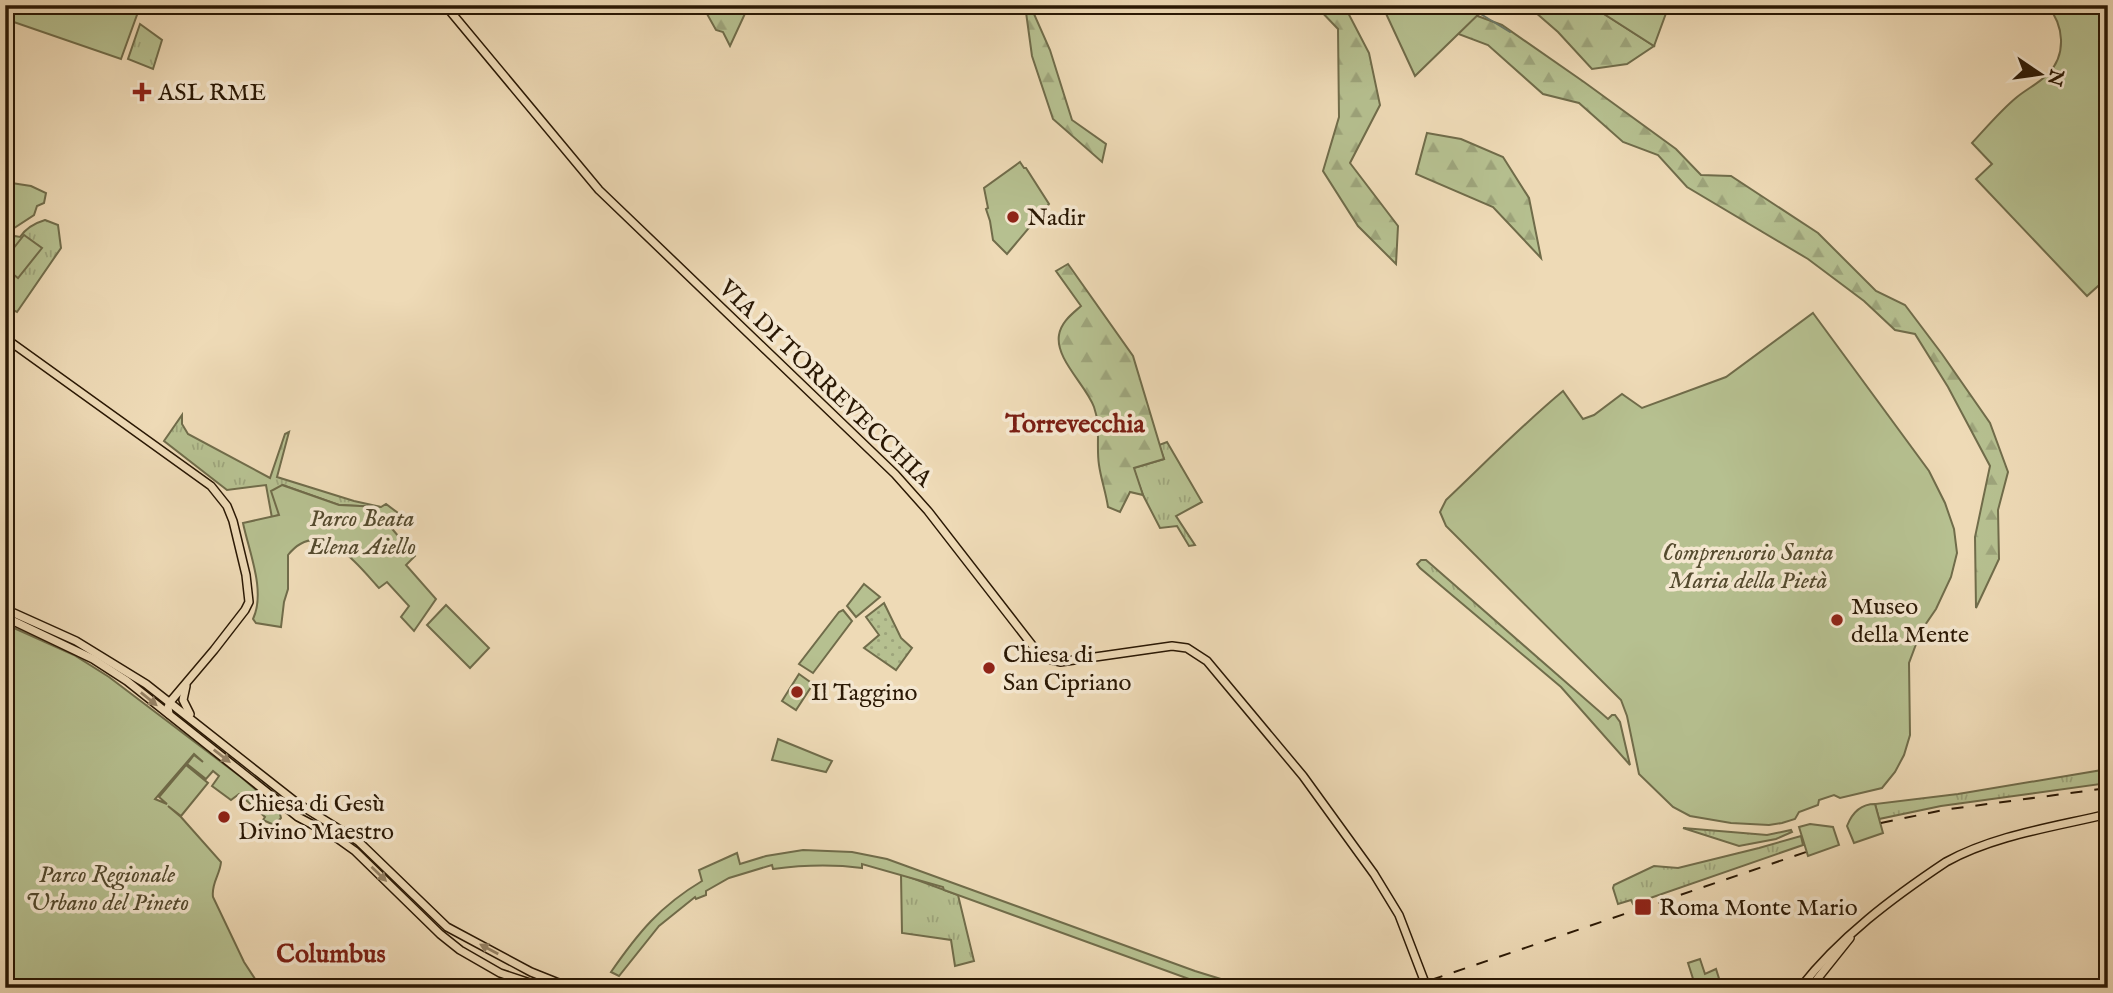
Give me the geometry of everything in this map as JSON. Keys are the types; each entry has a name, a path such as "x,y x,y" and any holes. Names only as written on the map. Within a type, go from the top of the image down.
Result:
{"main road":[{"name":"VIA DI TORREVECCHIA","path":"445,5 590,180 895,474 928,511 1039,654 1060,662 1174,646 1195,652 1207,661 1303,776 1374,874 1399,915 1427,988"},
{"path":"5,338 202,480 221,496 228,506 250,593 248,605 188,683 170,702 169,714"},
{"path":"5,609 94,651 170,702 298,803 358,841 447,927 531,972 575,988"},
{"path":"5,617 93,659 127,681 298,817 334,836 355,851 460,950 496,971 545,988"},
{"path":"188,683 183,700 194,720"},
{"path":"1800,988 1825,958 1854,931 1928,874 1959,855 2000,840 2108,814"},
{"path":"1810,988 1854,931"}],"green space":[{"path":"5,5 130,5 138,12 121,59 5,19"},
{"path":"702,5 749,5 730,46 723,32 716,30"},
{"path":"1025,5 1037,5 1034,14 1050,50 1072,120 1106,144 1102,162 1053,119 1032,56"},
{"path":"1315,5 1344,5 1369,53 1380,105 1350,163 1398,226 1396,264 1358,226 1323,171 1339,117 1338,29"},
{"path":"1382,5 1488,5 1415,76"},
{"path":"1527,5 1590,5 1654,46 1627,64 1592,69 1558,32"},
{"path":"1590,5 1669,5 1654,46"},
{"path":"2047,5 2108,5 2108,277 2087,296 1976,179 1992,164 1972,143 2011,102 2048,74 2058,58 2061,49 2060,30"},
{"path":"1464,11 1502,25 1676,149 1701,175 1731,176 1818,233 1876,291 1905,305 1990,423 2008,472 1998,510 1999,559 1976,608 1975,537 1990,466 1948,387 1915,334 1895,330 1864,301 1808,259 1687,187 1658,155 1623,142 1579,103 1543,94 1488,45 1440,27"},
{"path":"140,24 162,40 153,69 128,59"},
{"path":"1427,133 1461,139 1503,157 1529,198 1541,258 1493,207 1416,174"},
{"name":"Nadir","path":"1020,162 1049,204 1007,254 993,240 984,188"},
{"path":"5,182 31,186 46,193 44,203 37,206 34,215 5,234"},
{"path":"45,220 58,225 61,248 17,312 5,306 5,243 15,236 20,237 31,226"},
{"path":"24,235 42,248 18,278 5,268 5,259"},
{"path":"1068,264 1133,356 1164,459 1134,468 1143,495 1130,492 1120,512 1108,507 1099,465 1094,407 1066,363 1059,344 1062,326 1081,306 1056,271"},
{"name":"Comprensorio Santa Maria della Pietà","path":"1813,313 1929,471 1954,529 1957,553 1951,577 1936,609 1921,631 1909,663 1910,735 1904,755 1882,788 1840,798 1834,795 1799,812 1795,819 1769,825 1731,823 1690,816 1673,807 1639,774 1621,700 1446,526 1440,512 1446,500 1563,391 1583,419 1594,415 1622,394 1642,408 1726,377"},
{"path":"182,415 182,424 188,434 270,478 285,434 289,432 277,477 381,507 339,505 283,485 279,515 272,518 266,485 227,490 164,441"},
{"path":"1167,442 1202,502 1176,516 1195,545 1189,546 1177,526 1160,528 1133,468 1164,459 1159,445"},
{"name":"Parco Beata Elena Aiello","path":"282,485 339,505 381,507 386,504 398,513 388,524 415,556 406,565 436,599 414,631 401,617 409,606 387,582 379,588 349,556 325,542 313,540 300,544 288,555 288,589 281,627 256,623 253,619 257,608 257,584 243,523 279,515 271,491"},
{"path":"1426,560 1608,719 1615,715 1620,722 1630,765 1561,687 1420,568 1417,564"},
{"path":"864,584 880,597 856,617 847,606"},
{"path":"884,603 901,638 912,648 896,670 864,648 879,635 866,617"},
{"path":"446,605 489,648 470,668 427,625"},
{"path":"843,610 852,621 813,673 799,664"},
{"name":"Parco Regionale Urbano del Pineto","path":"5,624 74,655 109,677 241,777 279,810 281,818 274,825 263,820 265,817 239,794 231,800 212,786 219,776 213,771 206,779 187,764 194,755 203,762 194,754 155,799 167,804 159,797 186,765 208,783 181,816 168,806 221,862 213,887 213,897 244,962 261,988 5,988"},
{"name":"Il Taggino","path":"799,674 813,684 796,710 782,701"},
{"path":"778,739 832,761 826,772 772,760"},
{"path":"2108,769 2108,783 1941,806 1879,819 1875,804 1958,794"},
{"path":"1875,804 1883,833 1854,843 1847,826 1849,821 1861,808"},
{"path":"1810,824 1833,827 1839,845 1808,856 1799,827"},
{"path":"1683,828 1767,835 1791,830 1792,832 1776,839 1739,846"},
{"path":"1801,836 1803,845 1633,904 1631,900 1618,904 1614,885 1654,866 1678,868"},
{"path":"803,850 852,852 887,859 1195,971 1250,988 1211,987 944,890 943,887 862,864 862,868 817,866 773,869 772,865 729,878 706,891 706,895 696,899 695,897 659,926 619,976 611,972 662,910 702,881 699,870 737,853 740,864 766,856"},
{"path":"901,874 958,895 974,961 955,966 951,940 902,933"},
{"path":"1700,959 1705,974 1716,969 1722,988 1710,988 1707,981 1695,985 1688,963"}],"waterway":[{"path":"1466,5 1510,32"}],"railway":[{"path":"1881,823 1943,810 2108,788"},
{"path":"1431,980 1806,852"}],"place":[{"name":"ASL RME","path":"142,92"},
{"name":"Nadir","path":"1013,217"},
{"name":"Museo della Mente","path":"1837,620"},
{"name":"Chiesa di San Cipriano","path":"989,668"},
{"name":"Il Taggino","path":"797,692"},
{"name":"Chiesa di Gesù Divino Maestro","path":"224,817"},
{"name":"Roma Monte Mario","path":"1643,907"}],"district":[{"name":"Torrevecchia","path":"1075,423"},
{"name":"Columbus","path":"331,953"}]}
